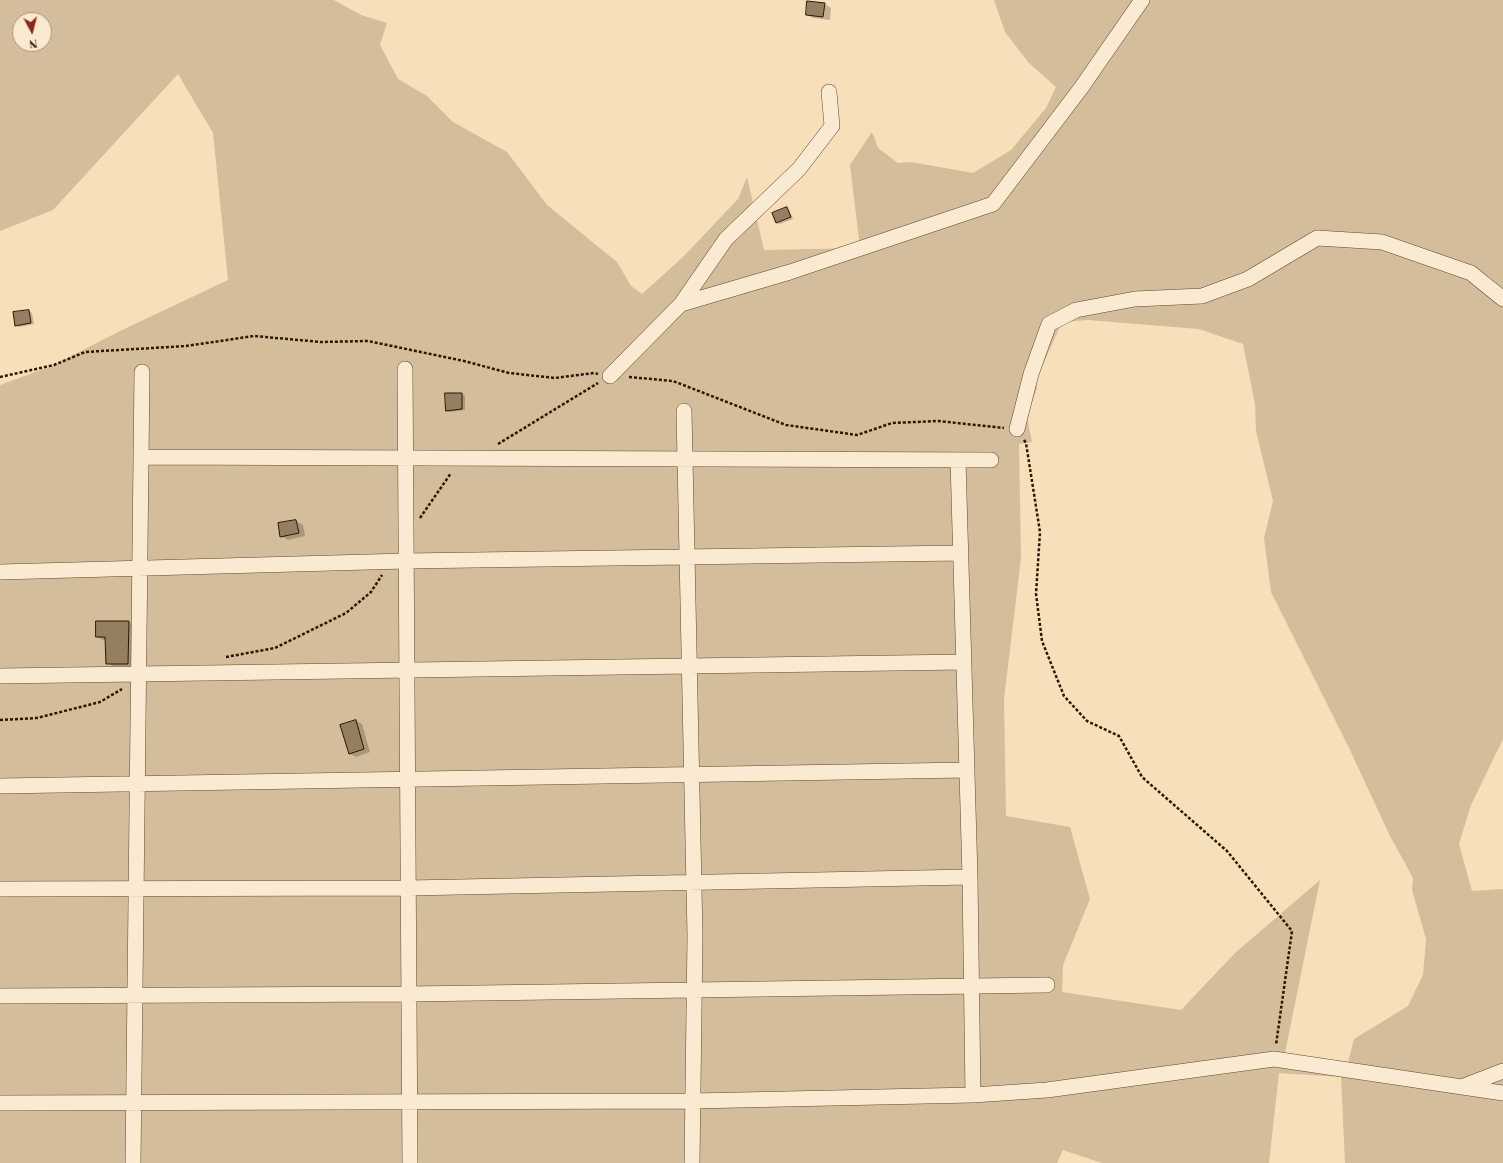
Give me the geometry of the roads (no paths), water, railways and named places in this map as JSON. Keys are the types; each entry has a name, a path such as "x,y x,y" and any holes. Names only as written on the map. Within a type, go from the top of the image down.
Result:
{"street":[{"path":"681,304 790,272 993,204 1081,88 1142,0"},
{"path":"610,376 681,304 726,238 799,169 832,126 829,92"},
{"path":"1017,429 1031,374 1049,324 1076,310 1127,301 1202,296 1248,279 1317,238 1382,242 1471,273 1503,299"},
{"path":"404,369 410,1163"},
{"path":"133,1163 142,372"},
{"path":"684,411 694,883 692,1163"},
{"path":"141,456 991,460"},
{"path":"958,460 970,877 973,1095"},
{"path":"0,572 406,561 960,553"},
{"path":"0,676 964,662"},
{"path":"0,786 967,770"},
{"path":"0,889 408,888 970,877"},
{"path":"0,996 409,994 1047,985"},
{"path":"0,1103 693,1101 973,1095 1047,1090 1274,1059 1503,1093"},
{"path":"1461,1087 1503,1071"}]}
